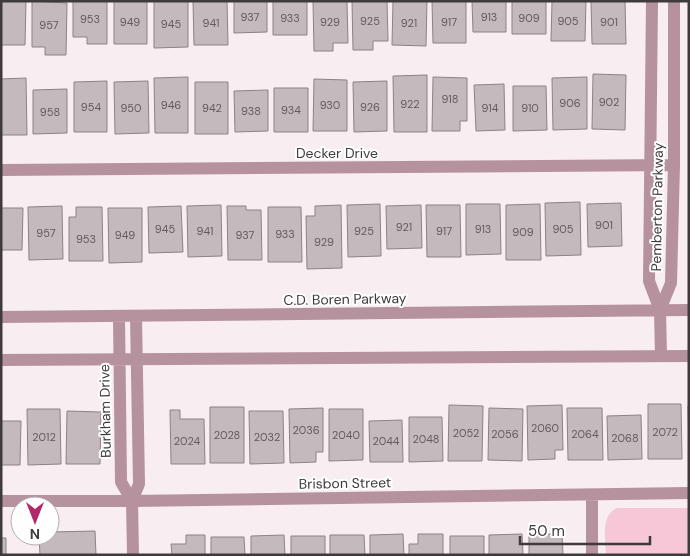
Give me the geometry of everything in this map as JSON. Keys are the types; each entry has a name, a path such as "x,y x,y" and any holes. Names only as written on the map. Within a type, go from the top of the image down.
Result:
{"street":[{"name":"Pemberton Parkway","path":"652,1 648,281 660,310"},
{"name":"Pemberton Parkway","path":"660,310 671,283 674,165 674,1"},
{"name":"Decker Drive","path":"1,170 674,165"},
{"path":"660,310 661,356"},
{"name":"C.D. Boren Parkway","path":"1,317 689,310"},
{"name":"Burkham Drive","path":"119,317 121,482 132,501"},
{"name":"Burkham Drive","path":"133,555 132,501 139,484 136,317"},
{"path":"1,360 689,356"},
{"name":"Brisbon Street","path":"1,501 132,501 689,493"},
{"path":"592,495 592,555"}],"shaded area":[{"path":"617,508 689,508 689,555 606,555 606,522 608,516"}],"building":[{"path":"1,1 26,1 25,45 1,45"},
{"path":"32,1 67,3 66,55 45,55 45,47 32,47"},
{"path":"73,1 107,1 107,44 87,44 87,37 73,37"},
{"path":"114,1 147,1 147,44 114,44"},
{"path":"154,1 188,1 188,47 154,48"},
{"path":"193,1 227,1 228,45 194,45"},
{"path":"234,1 267,1 267,32 234,33"},
{"path":"273,1 307,1 307,35 273,35"},
{"path":"313,1 347,1 348,43 333,43 333,51 314,51"},
{"path":"352,1 387,1 388,41 373,41 373,50 353,50"},
{"path":"393,1 427,1 426,46 392,45"},
{"path":"432,1 466,1 466,43 433,43"},
{"path":"472,1 506,1 506,32 473,32"},
{"path":"512,1 546,1 546,34 512,34"},
{"path":"552,1 586,1 585,41 551,41"},
{"path":"591,1 625,1 626,44 592,44"},
{"path":"593,74 626,75 625,130 592,129"},
{"path":"427,75 427,132 394,132 393,76"},
{"path":"188,77 188,133 155,133 154,78"},
{"path":"433,77 467,78 467,121 460,121 460,131 432,131"},
{"path":"587,77 587,129 553,130 552,78"},
{"path":"26,78 27,135 1,135 1,79"},
{"path":"314,79 347,80 347,131 313,131"},
{"path":"107,81 107,132 74,132 74,82"},
{"path":"148,81 149,133 115,134 114,82"},
{"path":"387,81 387,131 354,132 353,82"},
{"path":"195,82 228,82 228,134 195,134"},
{"path":"504,84 505,130 476,131 474,85"},
{"path":"513,86 546,86 547,130 513,131"},
{"path":"274,88 308,88 308,132 274,132"},
{"path":"67,89 67,133 33,134 33,90"},
{"path":"268,90 268,131 235,132 234,91"},
{"path":"580,202 581,255 546,256 545,203"},
{"path":"621,203 622,246 588,247 587,204"},
{"path":"380,204 381,256 348,257 347,205"},
{"path":"466,204 500,204 501,254 466,255"},
{"path":"540,204 541,260 506,260 506,205"},
{"path":"221,205 222,256 188,257 187,206"},
{"path":"341,205 342,268 307,269 306,216 315,216 315,206"},
{"path":"421,205 422,248 387,249 386,206"},
{"path":"426,205 460,205 461,257 427,257"},
{"path":"62,206 63,259 29,260 28,207"},
{"path":"181,206 183,252 149,253 148,207"},
{"path":"227,206 246,206 246,210 261,210 262,260 228,260"},
{"path":"76,207 102,207 103,261 69,261 69,217 76,217"},
{"path":"268,207 301,207 302,262 268,262"},
{"path":"1,208 23,208 22,250 1,250"},
{"path":"108,208 142,208 142,262 109,263"},
{"path":"648,404 681,404 682,459 648,459"},
{"path":"449,405 483,406 482,461 448,461"},
{"path":"562,405 563,450 555,450 555,459 528,460 527,406"},
{"path":"688,406 689,406 689,459"},
{"path":"210,407 244,407 244,463 210,463"},
{"path":"323,408 323,452 316,452 316,462 290,463 289,409"},
{"path":"489,408 523,409 522,461 488,460"},
{"path":"567,408 602,408 603,460 568,460"},
{"path":"27,409 60,409 61,464 28,465"},
{"path":"329,409 363,409 363,460 329,461"},
{"path":"170,410 180,410 180,419 204,419 205,464 171,464"},
{"path":"67,411 101,412 100,464 66,464"},
{"path":"249,411 283,411 284,463 250,464"},
{"path":"641,415 642,459 608,460 607,416"},
{"path":"409,417 442,417 443,461 409,462"},
{"path":"402,420 403,462 370,462 369,421"},
{"path":"1,421 21,421 20,465 1,465"},
{"path":"95,531 96,555 40,555 40,546 60,546 60,532"},
{"path":"403,534 404,555 370,555 370,535"},
{"path":"418,534 443,534 443,555 409,555 409,544 418,544"},
{"path":"522,534 523,555 489,555 489,535"},
{"path":"529,534 562,534 563,555 529,555"},
{"path":"186,535 205,535 205,555 172,555 171,544 186,544"},
{"path":"284,535 285,555 251,555 251,536"},
{"path":"330,535 364,535 365,555 330,555"},
{"path":"291,536 325,536 325,555 291,555"},
{"path":"450,536 484,536 484,555 450,555"},
{"path":"211,537 244,537 245,555 211,555"},
{"path":"1,538 6,538 6,555 1,555"}]}
